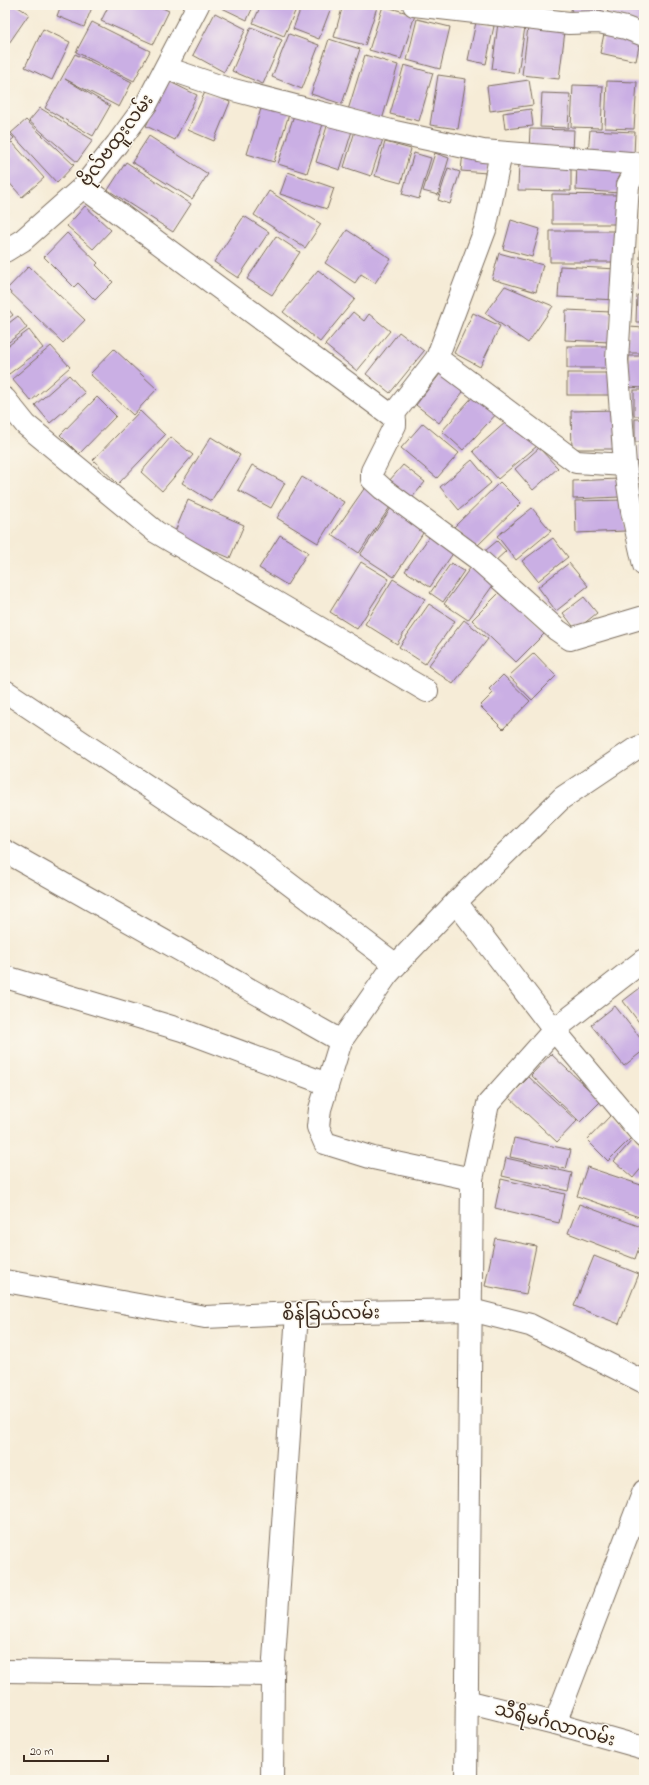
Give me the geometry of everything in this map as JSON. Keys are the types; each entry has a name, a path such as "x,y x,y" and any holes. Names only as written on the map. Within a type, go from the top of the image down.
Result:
{"street":[{"name":"ဗိုလ်ဗထူးလမ်း","path":"5,251 23,240 83,187 147,103 198,5"},
{"path":"414,5 569,23 599,22 626,28 644,35"},
{"path":"166,68 222,87 388,130 482,151 643,163"},
{"path":"392,416 437,358 485,230 501,153"},
{"path":"643,163 634,174 628,185 618,352 625,466 632,511 644,565"},
{"path":"83,187 392,416 395,420 395,425 372,471 372,480 478,559 557,630 570,639 644,617"},
{"path":"437,358 576,462 625,466"},
{"path":"5,399 26,425 156,532 427,691"},
{"path":"5,691 255,858 396,965"},
{"path":"472,1179 373,1158 325,1143 318,1127 320,1109 341,1041 387,975 396,965 456,902 562,798 635,749 644,745"},
{"path":"5,851 341,1041"},
{"path":"456,902 554,1030 644,1137"},
{"path":"466,1780 472,1179 488,1104 554,1030 644,960"},
{"path":"9,978 182,1030 328,1084"},
{"name":"စိန်ခြယ်လမ်း","path":"5,1281 204,1317 297,1313 471,1310 530,1325 644,1382"},
{"path":"272,1780 273,1675 297,1313"},
{"path":"555,1723 644,1491"},
{"path":"5,1671 273,1675"},
{"name":"သီရိမင်္ဂလာလမ်း","path":"466,1702 555,1723 644,1748"}],"building":[{"path":"5,5 15,5 29,14 5,49"},
{"path":"61,5 93,5 84,27 57,16"},
{"path":"109,5 156,5 169,11 153,44 101,21"},
{"path":"223,5 254,5 247,20 222,8"},
{"path":"261,5 298,5 284,36 253,23"},
{"path":"302,5 332,5 319,39 293,29"},
{"path":"343,5 371,5 377,7 365,45 334,37"},
{"path":"572,5 602,5 600,16 571,11"},
{"path":"610,5 644,5 644,25 607,13"},
{"path":"383,6 415,15 401,59 369,50"},
{"path":"215,13 246,29 224,72 193,55"},
{"path":"417,19 450,27 440,69 407,60"},
{"path":"92,22 150,51 134,81 76,52"},
{"path":"476,22 494,26 486,64 468,60"},
{"path":"498,23 525,27 518,73 492,69"},
{"path":"251,27 282,40 263,84 232,71"},
{"path":"528,27 565,31 559,79 522,75"},
{"path":"43,29 70,42 52,80 25,67"},
{"path":"605,29 641,36 636,61 600,53"},
{"path":"289,34 319,45 302,89 272,77"},
{"path":"329,39 360,49 342,104 311,94"},
{"path":"75,54 132,82 119,107 65,79 110,106 93,136 45,108"},
{"path":"365,55 398,65 382,120 348,110"},
{"path":"404,65 433,73 419,121 390,114"},
{"path":"438,75 466,79 458,129 430,125"},
{"path":"529,80 533,105 490,111 487,86"},
{"path":"168,81 197,95 175,140 146,126"},
{"path":"607,81 637,82 634,129 605,128"},
{"path":"573,85 603,86 601,128 571,127"},
{"path":"205,92 230,102 214,141 188,130"},
{"path":"542,93 570,94 568,128 540,127"},
{"path":"263,102 290,111 274,162 247,154"},
{"path":"40,108 93,140 77,162 29,121"},
{"path":"531,109 533,126 505,129 503,113"},
{"path":"295,112 324,121 307,173 278,164"},
{"path":"26,120 74,165 57,183 11,133"},
{"path":"328,123 352,131 340,170 316,162"},
{"path":"5,129 14,138 5,146"},
{"path":"530,129 574,130 573,152 529,151"},
{"path":"590,130 635,132 634,156 588,154"},
{"path":"355,131 383,139 371,176 344,167"},
{"path":"149,136 208,174 192,199 132,162"},
{"path":"12,142 44,178 22,197 5,178 5,148"},
{"path":"385,142 411,149 401,183 375,176"},
{"path":"463,152 489,155 487,173 461,171"},
{"path":"414,153 431,158 419,199 402,194"},
{"path":"435,153 449,158 438,195 423,191"},
{"path":"519,161 571,162 571,191 518,190"},
{"path":"126,162 191,204 173,232 108,190"},
{"path":"577,163 622,165 620,193 576,190"},
{"path":"448,168 460,172 450,204 438,200"},
{"path":"288,172 334,188 327,209 280,194"},
{"path":"269,191 321,224 305,248 254,215"},
{"path":"552,194 619,195 618,224 552,224"},
{"path":"85,206 111,230 93,249 67,226"},
{"path":"244,216 269,232 238,278 214,262"},
{"path":"511,220 540,229 532,257 503,249"},
{"path":"347,230 391,259 375,283 361,274 355,283 325,263"},
{"path":"550,231 621,231 620,262 550,262"},
{"path":"641,231 644,231 644,259 640,259"},
{"path":"67,233 98,263 96,265 113,282 95,300 78,283 74,287 44,257"},
{"path":"276,236 300,252 272,295 247,279"},
{"path":"499,253 543,265 536,292 492,279"},
{"path":"640,262 644,262 644,290 639,290"},
{"path":"29,266 85,320 63,343 7,289"},
{"path":"560,266 617,269 616,300 558,297"},
{"path":"318,270 355,299 320,342 283,312"},
{"path":"505,286 553,306 528,343 485,313"},
{"path":"637,295 644,296 644,322 636,322"},
{"path":"5,305 13,315 5,321"},
{"path":"566,310 611,312 610,342 565,340"},
{"path":"353,312 364,321 369,314 390,331 357,371 325,345"},
{"path":"473,313 500,326 480,367 454,353"},
{"path":"18,316 27,328 5,345 5,326"},
{"path":"629,327 644,328 644,353 627,353"},
{"path":"29,330 43,348 9,374 5,370 5,348"},
{"path":"399,332 424,351 390,393 366,374"},
{"path":"51,346 70,367 31,401 12,379"},
{"path":"567,346 610,346 610,368 567,368"},
{"path":"114,349 157,389 133,415 90,374"},
{"path":"629,356 644,356 644,388 628,387"},
{"path":"443,370 466,388 439,423 416,405"},
{"path":"567,373 611,373 611,395 567,395"},
{"path":"69,375 85,393 50,423 35,405"},
{"path":"634,390 644,390 644,416 634,416"},
{"path":"477,392 499,411 463,450 442,431"},
{"path":"97,397 116,416 79,454 60,435"},
{"path":"616,410 617,449 572,449 571,411"},
{"path":"140,411 165,435 118,484 93,460"},
{"path":"635,419 644,419 644,442 635,442"},
{"path":"506,422 512,429 517,424 537,446 498,479 473,451"},
{"path":"423,423 459,453 437,478 401,448"},
{"path":"171,437 193,455 162,491 141,472"},
{"path":"211,437 240,455 211,501 182,483"},
{"path":"639,445 644,445 644,469 640,469"},
{"path":"539,448 558,468 533,490 515,469"},
{"path":"472,460 491,483 459,510 440,487"},
{"path":"252,465 285,483 271,508 238,490"},
{"path":"403,465 425,482 411,499 389,481"},
{"path":"302,477 344,502 318,543 277,518"},
{"path":"619,479 620,497 573,499 573,481"},
{"path":"500,482 521,503 475,548 454,527"},
{"path":"366,486 392,504 359,553 332,535"},
{"path":"188,500 244,525 230,558 174,534"},
{"path":"623,500 625,531 576,533 575,501"},
{"path":"393,505 427,527 394,577 360,555"},
{"path":"532,508 551,531 516,560 497,536"},
{"path":"432,533 456,549 430,587 405,571"},
{"path":"280,535 308,552 287,585 259,568"},
{"path":"553,538 568,557 538,581 522,561"},
{"path":"497,541 506,551 494,562 485,551"},
{"path":"361,562 389,579 357,629 330,612"},
{"path":"451,563 464,571 443,602 430,593"},
{"path":"569,563 588,586 556,611 538,587"},
{"path":"473,564 496,581 468,620 444,604"},
{"path":"393,579 425,599 397,644 365,624"},
{"path":"502,590 546,632 516,662 472,620"},
{"path":"584,597 597,613 576,630 563,613"},
{"path":"429,604 455,621 425,664 399,647"},
{"path":"464,620 488,639 453,684 428,666"},
{"path":"534,653 556,676 532,700 509,676"},
{"path":"503,675 530,701 503,729 480,706 493,693 489,689"},
{"path":"644,985 644,1029 623,1001"},
{"path":"615,1006 644,1043 644,1050 624,1066 591,1025"},
{"path":"551,1054 601,1101 580,1122 531,1075"},
{"path":"529,1077 577,1121 557,1142 509,1097"},
{"path":"611,1115 633,1136 608,1161 587,1140"},
{"path":"514,1138 571,1150 566,1169 510,1157"},
{"path":"633,1139 644,1149 644,1165 633,1178 614,1161"},
{"path":"506,1158 572,1173 568,1191 502,1176"},
{"path":"587,1167 644,1186 644,1211 642,1218 577,1196"},
{"path":"501,1179 565,1194 559,1223 495,1208"},
{"path":"579,1204 644,1228 644,1234 635,1259 568,1233"},
{"path":"495,1238 536,1246 526,1294 485,1286"},
{"path":"594,1256 639,1274 619,1324 574,1306"}]}
